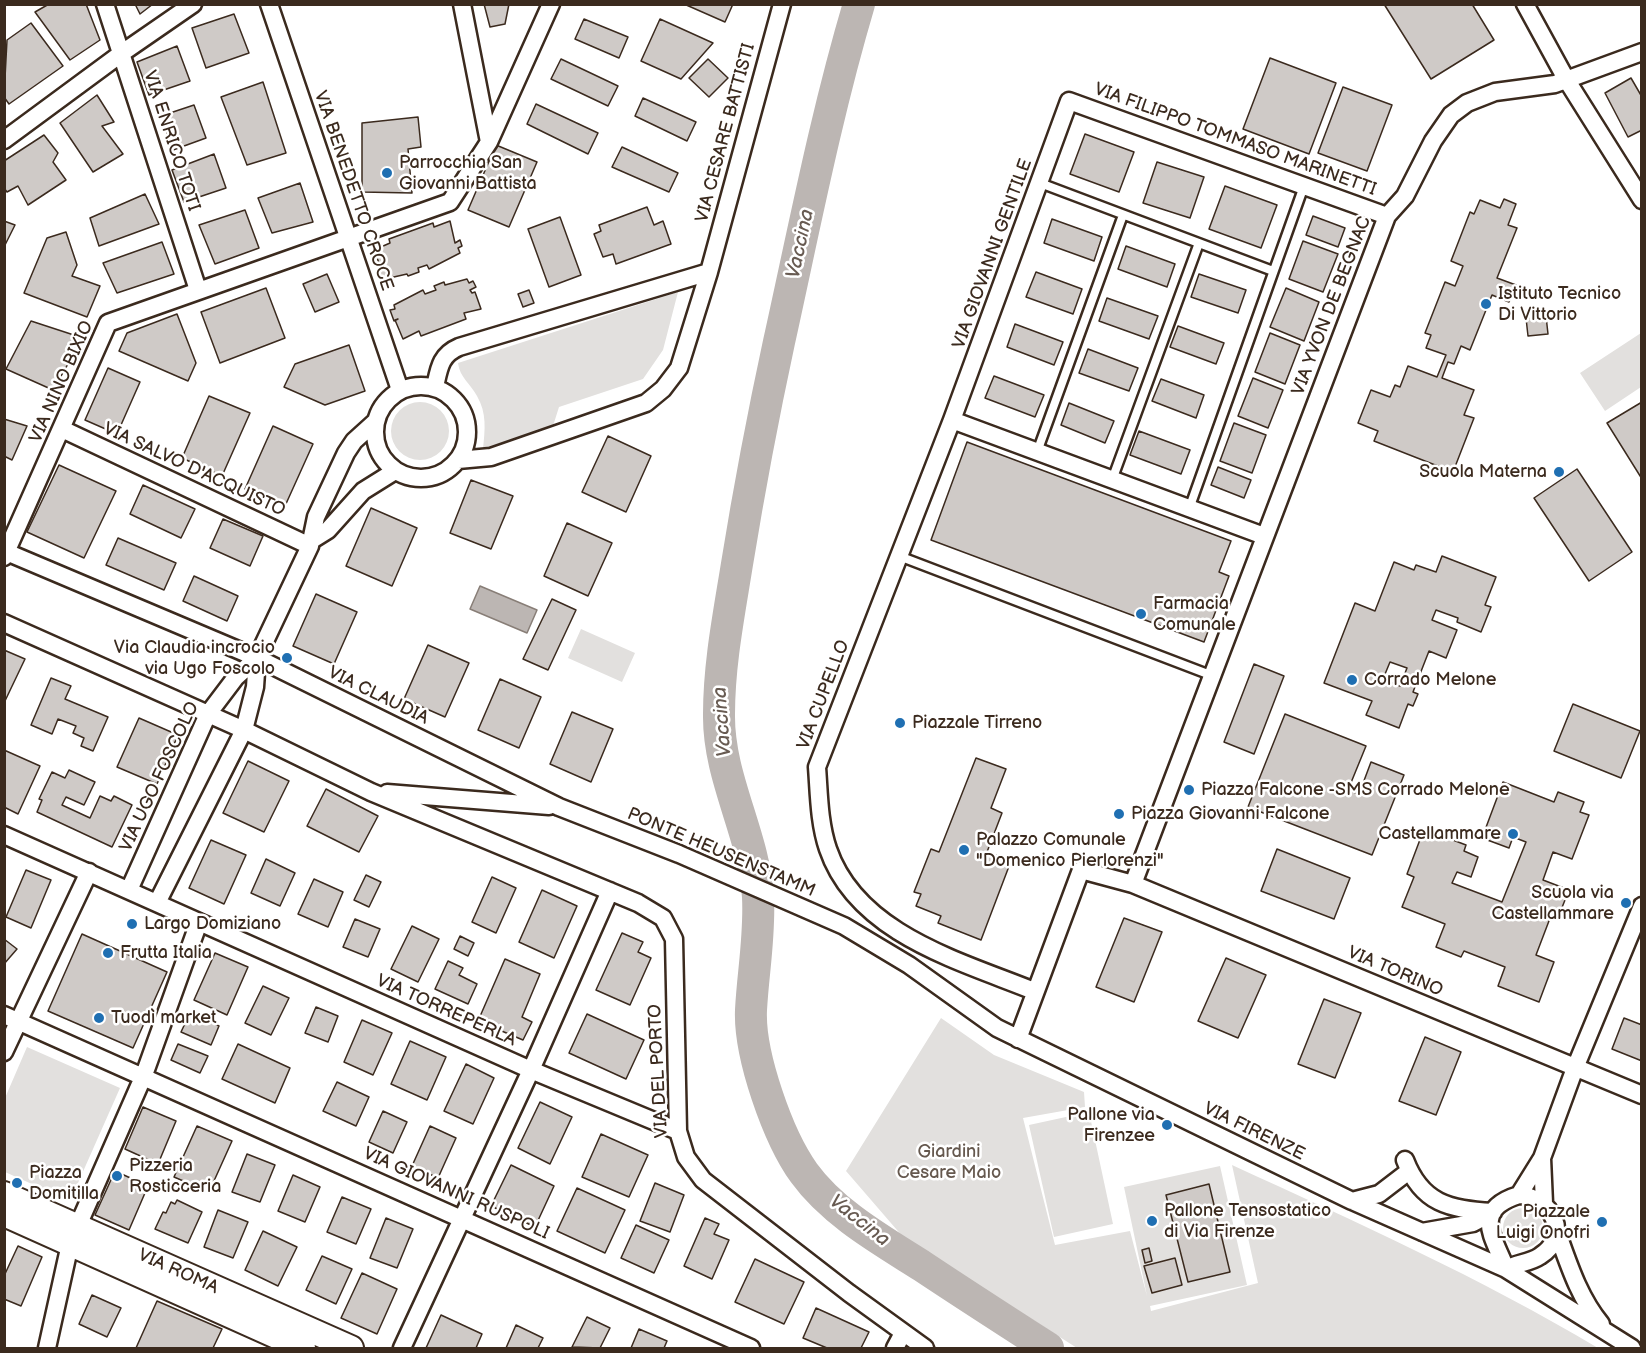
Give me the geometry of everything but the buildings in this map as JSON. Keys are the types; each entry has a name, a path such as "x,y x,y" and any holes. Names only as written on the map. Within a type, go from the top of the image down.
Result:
{"street":[{"name":"VIA ENRICO TOTI","path":"105,4 198,290"},
{"path":"4,140 193,4"},
{"name":"VIA BENEDETTO CROCE","path":"269,4 400,390"},
{"path":"462,4 489,142"},
{"name":"VIA NINO BIXIO","path":"5,553 108,323 450,202 489,142 551,4"},
{"name":"VIA CESARE BATTISTI","path":"458,460 491,457 646,403 663,389 679,368 782,4"},
{"path":"1525,4 1566,79 1641,200"},
{"name":"VIA YVON DE BEGNAC","path":"1213,676 1264,536 1387,216 1405,196 1433,141 1458,108 1477,97 1496,92 1556,84 1641,52"},
{"name":"VIA FILIPPO TOMMASO MARINETTI","path":"1069,101 1387,216"},
{"name":"VIA GIOVANNI GENTILE","path":"952,420 1069,101"},
{"path":"435,387 441,361 454,349 708,272"},
{"path":"423,385 435,387 448,394 459,405 465,418 466,440 458,460 448,470 429,477 408,477 395,471 377,450 374,436 375,422 388,398 400,390 423,385"},
{"path":"952,420 1264,536"},
{"name":"VIA CUPELLO","path":"952,420 817,767 820,811 828,849 846,883 866,907 923,946 1034,991"},
{"name":"VIA UGO FOSCOLO","path":"129,890 208,714 236,677 257,657 311,543 316,518 346,453 354,441 375,422"},
{"name":"VIA SALVO D'ACQUISTO","path":"62,429 311,543"},
{"name":"VIA UGO FOSCOLO","path":"311,543 327,530 363,491 395,471"},
{"name":"VIA CLAUDIA","path":"5,553 257,657 559,807"},
{"path":"4,623 244,729 371,792 610,891 531,1070 402,1348"},
{"name":"VIA UGO FOSCOLO","path":"157,903 244,729 255,687 257,657"},
{"path":"1017,1039 1081,870 1133,884 1213,676"},
{"path":"371,792 559,807"},
{"name":"PONTE HEUSENSTAMM","path":"559,807 679,854 867,938"},
{"path":"4,835 199,922 144,1076 74,1235 46,1348"},
{"path":"4,1052 12,1018 89,872"},
{"name":"VIA TORINO","path":"1133,884 1641,1095"},
{"name":"VIA DEL PORTO","path":"610,891 658,914 669,926 674,939 678,1131 686,1157 703,1180 925,1348"},
{"path":"1422,1232 1473,1223 1493,1212 1500,1204 1519,1195 1542,1158 1575,1068 1641,906"},
{"name":"VIA TORREPERLA","path":"199,922 531,1070 678,1131"},
{"name":"VIA FIRENZE","path":"867,938 909,965 971,1011 1017,1039 1352,1201 1506,1269 1632,1348"},
{"name":"VIA GIOVANNI RUSPOLI","path":"12,1018 752,1348"},
{"path":"1542,1158 1544,1203"},
{"path":"1352,1201 1378,1194 1407,1165 1422,1192 1442,1203 1462,1210 1493,1212"},
{"name":"VIA ROMA","path":"4,1194 74,1235 303,1348"},
{"path":"1519,1195 1536,1198 1550,1210 1576,1285 1590,1310 1609,1334"},
{"path":"1493,1212 1490,1234 1506,1269 1520,1261 1540,1256 1548,1249 1556,1229"},
{"name":"VIA ROMA","path":"4,1214 74,1235 351,1348"},
{"path":"895,1348 903,1333"}],"lane":[{"path":"1040,183 1274,271"},
{"path":"1189,508 1304,186"},
{"path":"1037,452 1123,215"},
{"path":"1112,480 1199,243"},
{"path":"898,556 1213,676"}],"green space":[{"path":"678,292 663,350 643,379 559,407 553,426 483,449 484,415 477,396 461,373 458,363"},
{"path":"1641,333 1641,387 1605,411 1580,373"},
{"path":"414,402 426,402 441,410 449,425 449,437 441,452 426,460 414,460 399,452 391,437 391,425 399,410"},
{"path":"581,629 635,653 622,682 568,658"},
{"name":"Giardini Cesare Maio","path":"941,1018 994,1055 1084,1092 1085,1107 1023,1118 1055,1245 1130,1231 1147,1296 1124,1187 1220,1166 1247,1285 1150,1306 1151,1311 1258,1283 1232,1165 1463,1274 1598,1348 1077,1348 903,1237 846,1171","holes":["1209,1184 1230,1271 1188,1282 1166,1195","1175,1258 1182,1285 1152,1293 1144,1266"]},
{"path":"27,1047 120,1088 70,1201 5,1172 5,1098"},
{"path":"1089,1112 1113,1224 1054,1237 1029,1125"},
{"path":"1523,1208 1531,1209 1537,1214 1542,1220 1542,1236 1537,1242 1531,1247 1523,1248 1515,1247 1509,1242 1504,1236 1503,1228 1504,1220 1509,1214 1515,1209"}],"shaded area":[{"path":"480,586 537,610 527,633 470,609"}],"waterway":[{"name":"Vaccina","path":"859,4 826,130 773,370 746,508 728,620 719,695 720,738 724,761 750,851 758,897 751,1010 752,1028 760,1072 775,1117 794,1158 816,1187 843,1213 874,1236 1048,1348"}],"place":[{"name":"Parrocchia San Giovanni Battista","path":"387,173"},
{"name":"Istituto Tecnico Di Vittorio","path":"1486,304"},
{"name":"Scuola Materna","path":"1559,472"},
{"name":"Farmacia Comunale","path":"1141,614"},
{"name":"Via Claudia incrocio via Ugo Foscolo","path":"287,658"},
{"name":"Corrado Melone","path":"1352,680"},
{"name":"Piazzale Tirreno","path":"900,723"},
{"name":"Piazza Falcone -SMS Corrado Melone","path":"1189,790"},
{"name":"Piazza Giovanni Falcone","path":"1119,814"},
{"name":"Castellammare","path":"1513,834"},
{"name":"Palazzo Comunale \"Domenico Pierlorenzi\"","path":"964,850"},
{"name":"Scuola via Castellammare","path":"1626,903"},
{"name":"Largo Domiziano","path":"132,924"},
{"name":"Frutta Italia","path":"108,953"},
{"name":"Tuodì market","path":"99,1018"},
{"name":"Pallone via Firenzee","path":"1167,1125"},
{"name":"Pizzeria Rosticceria","path":"117,1176"},
{"name":"Piazza Domitilla","path":"17,1183"},
{"name":"Pallone Tensostatico di Via Firenze","path":"1152,1221"},
{"name":"Piazzale Luigi Onofri","path":"1602,1222"}]}
